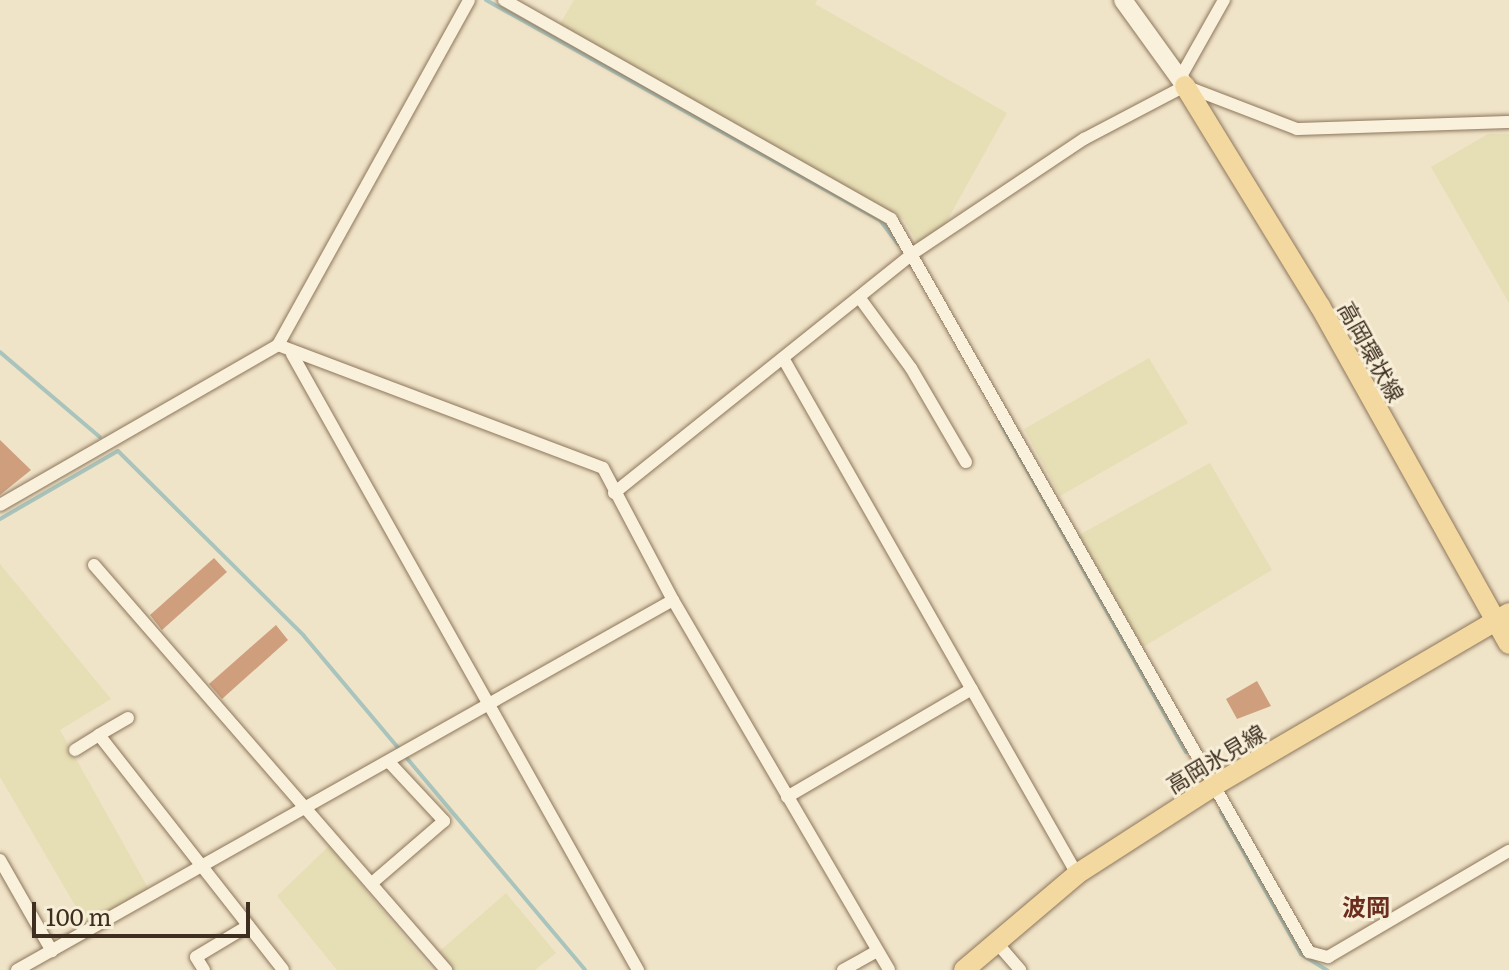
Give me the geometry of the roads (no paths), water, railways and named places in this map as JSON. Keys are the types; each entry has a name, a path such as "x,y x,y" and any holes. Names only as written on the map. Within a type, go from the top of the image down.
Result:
{"main road":[{"name":"高岡環状線","path":"1183,82 1320,306 1502,617 1509,644"},
{"name":"高岡氷見線","path":"964,970 1077,874 1215,785 1502,617"}],"street":[{"path":"504,0 891,219 1309,952 1328,957 1509,851"},
{"path":"1123,0 1183,82 1297,129 1509,122"},
{"path":"614,493 911,255 1084,139 1183,82 1224,0"},
{"path":"0,505 278,345 466,5"},
{"path":"859,297 911,368 966,462"},
{"path":"278,345 292,354 319,358 603,468 673,600 889,970"},
{"path":"292,354 638,970"},
{"path":"783,358 1077,874"},
{"path":"94,565 446,970"},
{"path":"17,970 673,600"},
{"path":"787,797 972,689"},
{"path":"75,750 128,718"},
{"path":"99,735 283,970"},
{"path":"372,883 444,821 392,761"},
{"path":"0,860 52,951"},
{"path":"204,970 196,957 248,926"},
{"path":"996,942 1020,970"},
{"path":"843,970 876,952"}],"waterway":[{"path":"486,0 880,220 898,244"},
{"path":"0,352 100,437"},
{"path":"1000,422 1186,752"},
{"path":"0,519 118,451 304,636 585,970"},
{"path":"1221,812 1301,954 1327,970"}],"district":[{"name":"波岡","path":"1366,906"}]}
